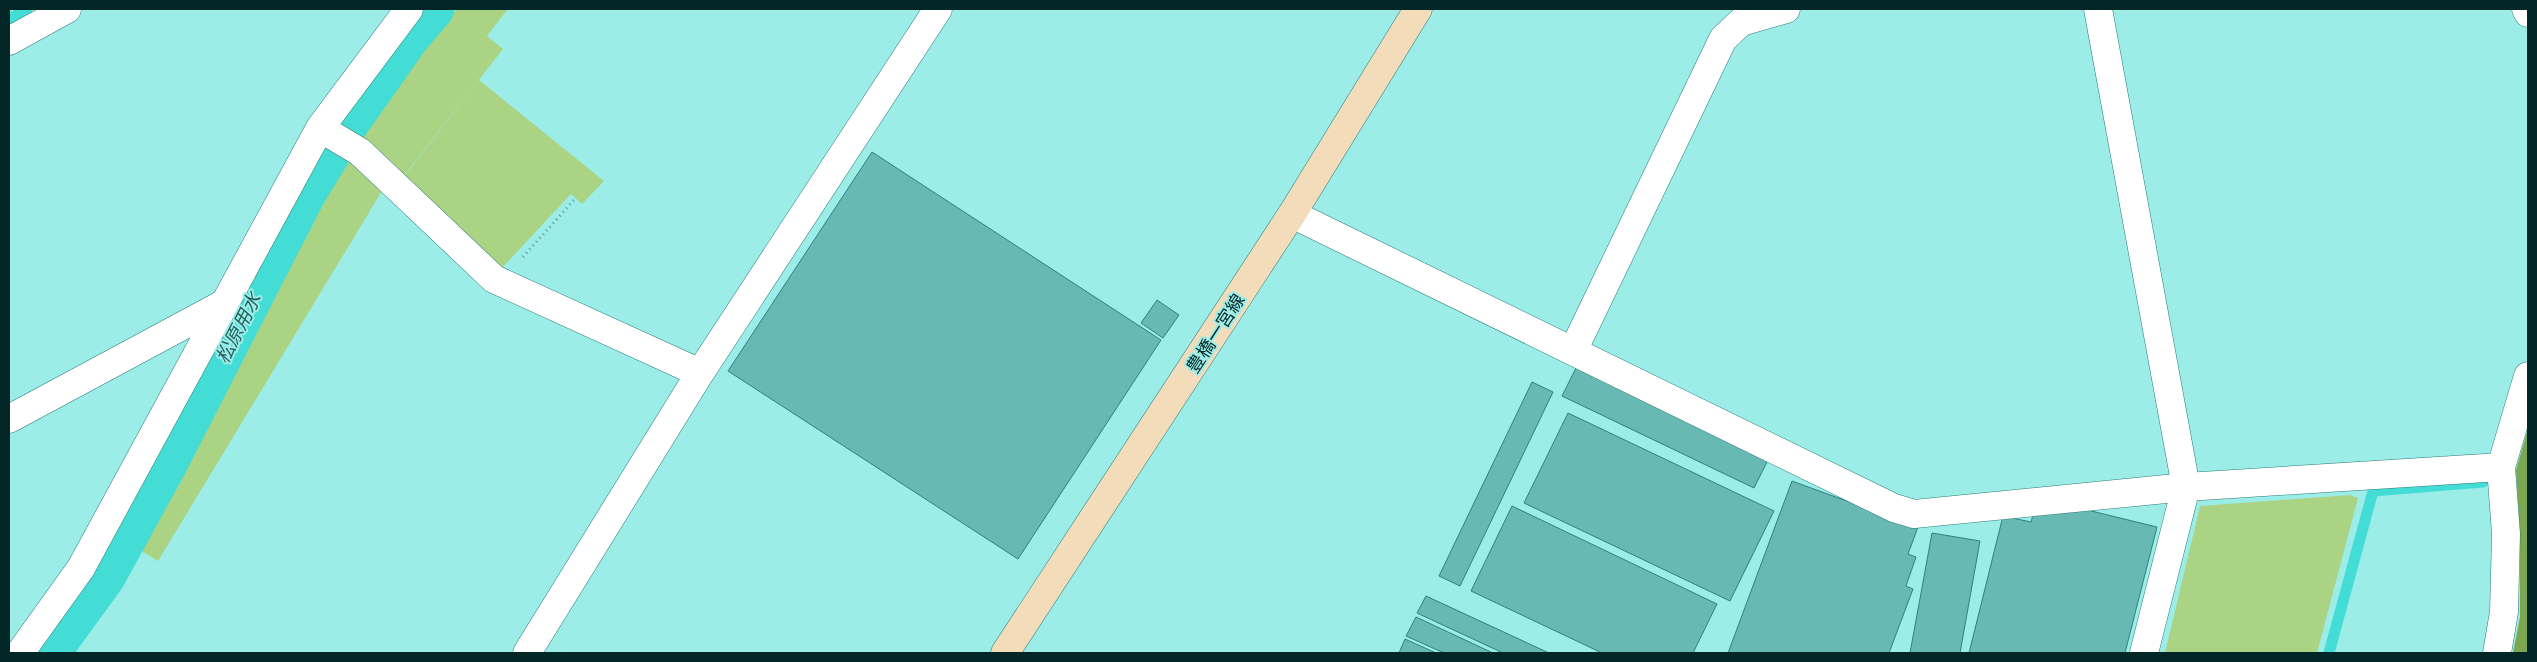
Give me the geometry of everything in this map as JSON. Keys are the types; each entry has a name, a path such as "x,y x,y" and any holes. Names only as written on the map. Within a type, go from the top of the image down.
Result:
{"main road":[{"name":"豊橋一宮線","path":"1005,653 1292,214 1418,9"}],"street":[{"path":"9,41 67,9"},
{"path":"20,653 81,568 320,128 409,9"},
{"path":"527,653 700,373 938,9"},
{"path":"1573,351 1723,39 1741,22 1786,9"},
{"path":"2098,9 2186,487 2144,653"},
{"path":"2526,9 2528,13"},
{"path":"320,128 360,152 500,282 700,373"},
{"path":"1292,214 1894,508 1914,514 2186,487 2501,468"},
{"path":"9,419 223,304"},
{"path":"2497,653 2504,612 2506,534 2501,468 2528,376"}],"path":[{"path":"500,282 574,200"}],"green space":[{"path":"457,9 508,9 487,36 503,49 403,177 360,139 424,48"},
{"path":"479,80 604,181 582,204 571,194 500,270 403,178"},
{"path":"348,160 382,191 158,561 140,550 182,474 322,201"},
{"path":"2528,429 2528,653 2513,653 2520,617 2520,534 2516,470"},
{"path":"2350,495 2358,498 2317,653 2165,653 2200,506"}],"building":[{"path":"872,152 1161,340 1018,559 728,371"},
{"path":"1157,300 1179,315 1163,338 1141,323"},
{"path":"1577,366 1769,458 1754,488 1562,396"},
{"path":"1532,382 1553,392 1460,586 1439,576"},
{"path":"1568,413 1774,511 1730,601 1524,503"},
{"path":"1792,481 1918,527 1908,554 1916,557 1906,586 1913,589 1889,653 1728,653"},
{"path":"1512,506 1717,604 1693,653 1602,653 1471,591"},
{"path":"2079,508 2157,527 2125,653 1969,653 2003,516 2031,522 2034,511"},
{"path":"1932,533 1980,541 1960,653 1910,653"},
{"path":"1426,596 1549,653 1503,653 1417,613"},
{"path":"1416,617 1493,653 1444,653 1406,636"},
{"path":"1405,639 1436,653 1399,653"}],"waterway":[{"path":"9,19 27,9"},
{"name":"松原用水","path":"51,653 106,577 167,466 307,193 348,126 410,38 435,9"},
{"path":"2329,653 2373,491 2483,482"}]}
